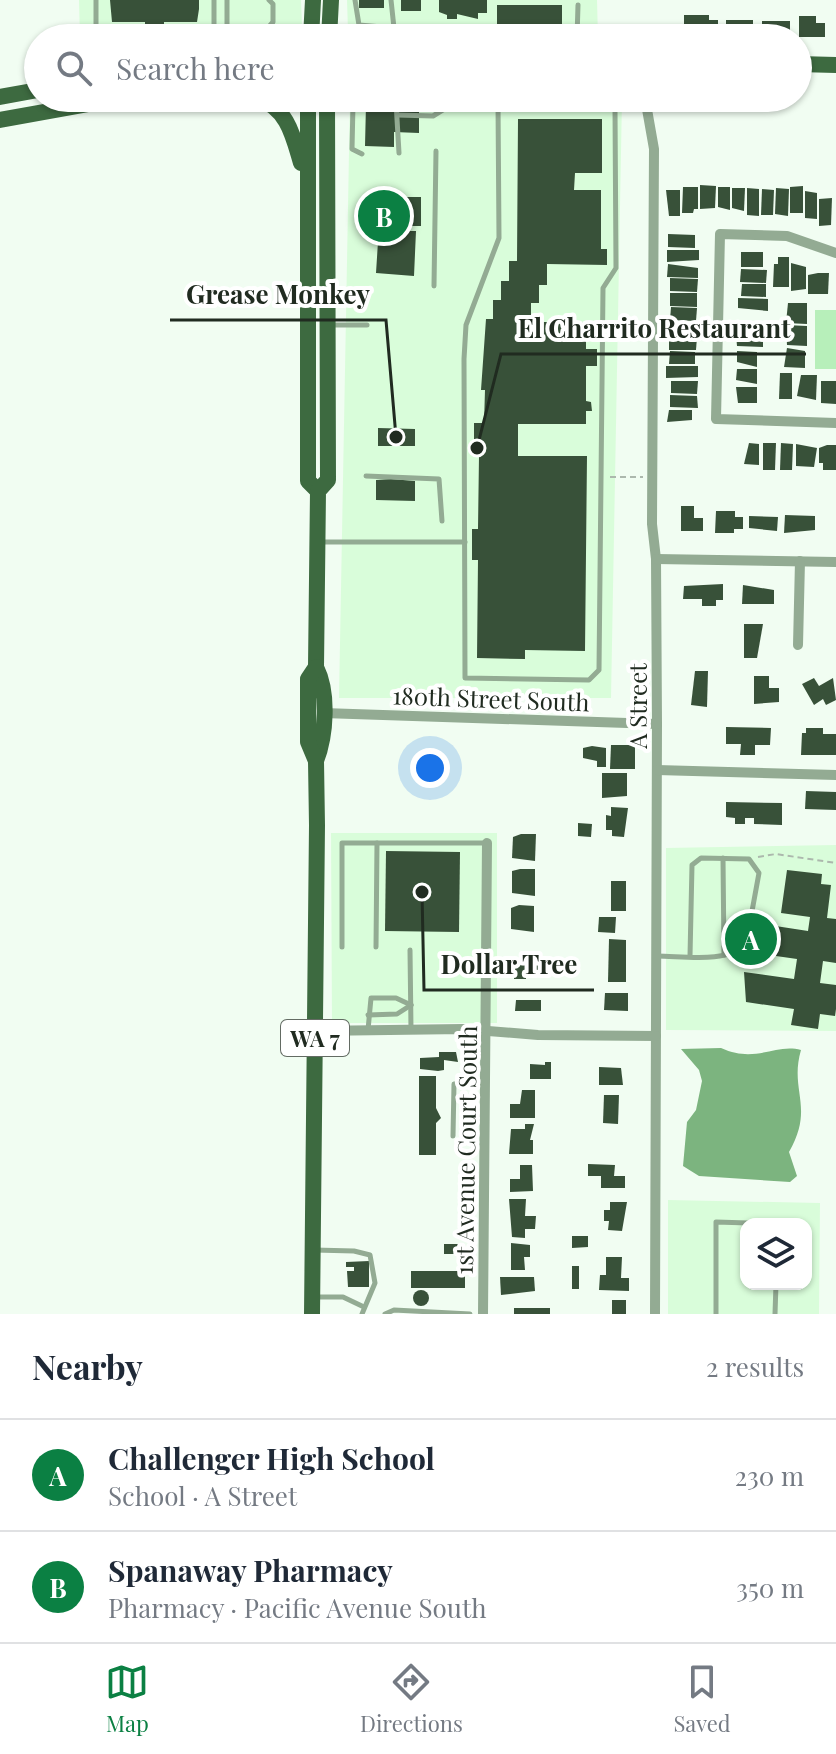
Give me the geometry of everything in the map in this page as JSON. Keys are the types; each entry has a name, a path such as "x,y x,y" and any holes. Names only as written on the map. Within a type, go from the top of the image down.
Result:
{"main road":[{"path":"312,24 313,0"},
{"path":"330,24 331,0"},
{"path":"812,64 836,65"},
{"path":"0,97 24,93"},
{"path":"0,120 44,112"},
{"path":"280,112 287,120 306,183"},
{"name":"WA 7","path":"308,112 308,481 318,491"},
{"name":"WA 7","path":"312,1305 316,761 323,744 323,681 316,667 316,542 318,491 328,480 325,325 327,112"},
{"name":"WA 7","path":"316,667 308,679 308,742 316,761"}],"street":[{"name":"A Street","path":"647,112 654,149 652,477 657,724 655,1314"},
{"path":"836,253 787,236 720,234 716,419 836,423"},
{"path":"656,559 836,562"},
{"path":"798,645 800,561"},
{"name":"180th Street South","path":"323,713 657,724"},
{"path":"657,770 836,775"},
{"name":"1st Avenue Court South","path":"483,1314 488,1031 487,843"},
{"path":"315,1031 488,1031 656,1036"}],"lane":[{"path":"96,0 96,24"},
{"path":"214,0 214,24"},
{"path":"227,0 227,24"},
{"path":"355,0 359,24"},
{"path":"391,0 394,24"},
{"path":"271,24 274,1"},
{"path":"577,24 578,5"},
{"path":"354,112 352,149 362,154"},
{"path":"399,153 398,115 433,116 439,112"},
{"path":"498,112 499,238 466,325 465,678 589,680 599,670 603,288 616,268 615,112"},
{"path":"434,286 436,151"},
{"path":"325,325 367,325"},
{"path":"366,476 439,479 442,521"},
{"path":"316,542 465,542"},
{"path":"342,947 342,843 487,843"},
{"path":"376,947 377,843"},
{"path":"723,858 724,955"},
{"path":"656,956 690,956 724,955 740,950 749,939 759,873 749,859 697,860 691,869 690,956"},
{"path":"410,950 411,1030"},
{"path":"368,1031 368,1001 373,997 396,998 411,1005"},
{"path":"368,1015 397,1014 411,1005"},
{"path":"453,1136 454,1084 487,1080"},
{"path":"716,1314 716,1222 740,1223"},
{"path":"312,1305 338,1296 363,1311 375,1283 370,1255 354,1251 313,1250"},
{"path":"775,1314 776,1290"},
{"path":"385,1314 394,1310 470,1314"}],"path":[{"path":"601,477 652,477"},
{"path":"749,859 776,854 836,863"}],"shaded area":[{"path":"79,0 301,0 302,24 80,24"},
{"path":"347,0 597,0 598,24 348,24"},
{"path":"350,112 622,112 611,698 339,698"},
{"path":"815,310 836,310 836,369 815,369"},
{"path":"331,833 497,833 497,1023 332,1023"},
{"path":"836,845 836,1031 666,1030 666,848"},
{"path":"721,1048 745,1054 801,1050 798,1064 800,1123 789,1152 797,1176 790,1182 699,1176 683,1166 687,1122 696,1110 702,1081 699,1070 681,1049"},
{"path":"668,1200 820,1203 819,1314 668,1314"}],"building":[{"path":"110,0 199,0 197,22 112,22"},
{"path":"359,0 384,0 384,8 359,8"},
{"path":"401,0 421,0 421,11 401,11"},
{"path":"439,0 487,0 487,13 478,13 478,19 457,14 457,19 447,19 447,15 439,12"},
{"path":"497,5 562,5 562,24 497,24"},
{"path":"684,15 709,15 709,20 718,20 718,24 684,24"},
{"path":"799,16 816,16 816,23 825,23 825,37 812,37 812,24 799,24"},
{"path":"726,20 753,20 753,24 726,24"},
{"path":"762,21 790,21 790,24 762,24"},
{"path":"366,112 419,112 419,133 394,132 394,147 365,146"},
{"path":"518,119 602,119 602,173 575,173 574,190 601,190 601,249 607,249 607,265 547,264 547,285 539,285 539,303 531,303 531,322 586,322 586,349 597,349 597,366 586,366 586,401 591,402 592,411 586,411 586,424 518,424 518,456 587,456 585,651 525,650 525,659 477,658 478,560 472,560 472,529 478,529 479,456 474,456 474,423 484,423 485,390 481,390 486,319 493,319 493,300 501,300 501,281 509,281 509,261 517,261"},
{"path":"700,185 716,186 715,208 700,209"},
{"path":"803,186 803,213 790,213 790,187"},
{"path":"683,187 698,187 698,209 694,209 693,213 682,213"},
{"path":"718,187 730,187 730,210 718,207"},
{"path":"732,188 745,188 744,211 732,208"},
{"path":"747,188 759,189 759,216 747,215"},
{"path":"776,188 789,189 788,216 775,214"},
{"path":"762,189 774,190 773,215 761,215"},
{"path":"666,190 680,190 680,216 669,216"},
{"path":"805,191 817,193 817,219 805,218"},
{"path":"406,197 421,197 421,226 405,226 405,220 394,220 394,231 416,231 414,276 376,273 379,226 371,226 371,210 392,210 392,204 406,204"},
{"path":"832,198 831,225 819,226 819,199"},
{"path":"668,234 695,235 695,248 668,247"},
{"path":"667,250 699,250 699,260 667,262"},
{"path":"741,252 763,252 763,267 741,267"},
{"path":"778,257 789,257 789,287 773,287 774,264 778,264"},
{"path":"791,263 806,267 806,289 791,291"},
{"path":"668,264 698,268 698,278 667,277"},
{"path":"741,269 767,270 766,283 740,282"},
{"path":"829,273 828,294 808,294 808,275"},
{"path":"670,278 698,279 697,292 670,291"},
{"path":"742,284 766,284 766,297 741,296"},
{"path":"670,293 697,293 697,307 670,306"},
{"path":"738,298 768,299 768,311 738,308"},
{"path":"788,303 807,303 807,324 786,323"},
{"path":"671,307 697,308 696,321 670,320"},
{"path":"667,322 698,323 698,336 666,335"},
{"path":"786,325 807,326 807,346 787,345"},
{"path":"736,334 763,335 763,347 737,346"},
{"path":"669,337 697,337 696,350 669,350"},
{"path":"787,348 805,351 805,368 784,367"},
{"path":"670,351 695,352 695,364 669,364"},
{"path":"737,351 757,352 757,367 737,362"},
{"path":"666,366 698,366 698,377 666,378"},
{"path":"737,369 757,369 757,384 736,380"},
{"path":"780,373 792,373 792,399 779,399"},
{"path":"801,375 817,375 816,400 797,396"},
{"path":"671,381 698,381 697,394 671,393"},
{"path":"821,381 836,381 836,404 821,403"},
{"path":"736,387 757,387 757,403 738,403"},
{"path":"670,395 697,396 698,408 670,407"},
{"path":"669,410 692,410 692,420 667,422"},
{"path":"378,428 415,429 415,446 378,446"},
{"path":"749,443 759,444 759,465 744,464"},
{"path":"763,443 776,443 775,470 763,470"},
{"path":"781,443 793,444 792,470 780,470"},
{"path":"796,444 817,448 814,467 796,466"},
{"path":"836,445 836,470 823,470 823,463 819,463 819,448"},
{"path":"376,480 415,481 415,501 376,500"},
{"path":"681,506 694,506 694,518 703,518 703,531 681,531"},
{"path":"716,511 735,511 735,517 743,517 743,529 734,529 734,533 715,533"},
{"path":"785,515 815,516 815,530 784,533"},
{"path":"749,516 778,517 777,531 749,528"},
{"path":"723,584 723,600 716,600 716,606 702,606 702,599 683,599 684,586"},
{"path":"743,585 774,590 774,604 742,604"},
{"path":"744,624 763,624 757,658 744,658"},
{"path":"695,671 708,671 707,707 691,705"},
{"path":"754,676 769,676 769,688 779,688 779,702 754,704"},
{"path":"814,678 819,686 833,678 836,700 826,705 823,699 814,705 802,684"},
{"path":"726,727 771,728 770,745 755,745 755,755 740,755 741,744 726,744"},
{"path":"806,728 823,728 823,734 836,734 836,755 801,755 802,733 806,733"},
{"path":"611,745 635,745 635,769 610,769"},
{"path":"583,748 606,748 606,767 597,767 597,761 583,758"},
{"path":"602,773 627,773 627,796 602,798"},
{"path":"806,791 836,792 836,810 805,809"},
{"path":"726,802 782,803 782,825 754,824 754,818 745,818 745,824 735,824 735,818 726,817"},
{"path":"611,807 628,808 624,837 612,836 612,830 606,830 606,815 611,816"},
{"path":"578,823 592,824 591,837 578,836"},
{"path":"536,834 535,861 512,858 513,837"},
{"path":"386,851 460,852 459,932 385,931"},
{"path":"535,869 535,896 512,893 512,871"},
{"path":"787,870 822,874 821,884 831,885 827,918 836,919 836,963 823,961 820,983 836,985 836,1009 835,1016 820,1014 818,1029 791,1025 794,1009 746,1002 744,972 794,979 797,959 762,954 763,938 768,939 769,925 808,931 810,917 781,913"},
{"path":"611,881 626,881 626,911 611,911"},
{"path":"534,906 534,932 511,929 511,908"},
{"path":"599,917 616,917 615,933 598,932"},
{"path":"609,939 626,940 626,982 608,982"},
{"path":"522,954 539,954 539,971 526,971 526,979 514,979 514,963 522,963"},
{"path":"605,993 628,993 628,1011 604,1010"},
{"path":"516,1000 541,1000 541,1011 515,1011"},
{"path":"439,1052 456,1052 458,1062 444,1060 444,1070 420,1069 420,1058 439,1057"},
{"path":"545,1062 551,1062 551,1079 530,1079 530,1064 545,1065"},
{"path":"599,1067 621,1068 623,1085 599,1085"},
{"path":"419,1076 436,1076 436,1108 441,1118 436,1123 436,1155 419,1155"},
{"path":"522,1090 535,1090 535,1118 510,1118 510,1104 520,1104"},
{"path":"604,1095 619,1095 618,1124 603,1123"},
{"path":"525,1124 534,1124 530,1140 533,1140 533,1154 509,1154 511,1129 525,1129"},
{"path":"588,1164 615,1165 614,1176 625,1176 625,1188 601,1188 601,1176 588,1176"},
{"path":"520,1165 532,1165 533,1191 510,1192 510,1179 520,1179"},
{"path":"509,1199 526,1199 525,1216 536,1216 535,1229 525,1229 525,1238 512,1237"},
{"path":"610,1202 627,1202 622,1231 608,1230 609,1221 604,1221 604,1210 610,1210"},
{"path":"572,1236 588,1236 588,1247 572,1248"},
{"path":"511,1243 530,1245 530,1257 524,1257 525,1270 511,1270"},
{"path":"444,1244 461,1244 461,1254 444,1254"},
{"path":"606,1257 622,1257 621,1278 629,1278 629,1291 599,1290 600,1275 606,1275"},
{"path":"369,1261 369,1287 348,1287 347,1271 354,1271 354,1267 346,1267 346,1262"},
{"path":"572,1266 579,1266 579,1289 572,1289"},
{"path":"411,1271 465,1271 465,1288 411,1288"},
{"path":"500,1277 534,1277 535,1291 501,1295"},
{"path":"421,1290 429,1298 421,1306 413,1298"},
{"path":"612,1300 626,1300 626,1314 612,1314"},
{"path":"514,1308 550,1308 550,1314 514,1314"}],"place":[{"name":"Spanaway Pharmacy","path":"384,216"},
{"name":"Grease Monkey","path":"396,437"},
{"name":"El Charrito Restaurant","path":"477,448"},
{"name":"Dollar Tree","path":"422,892"},
{"name":"Challenger High School","path":"751,939"}]}
